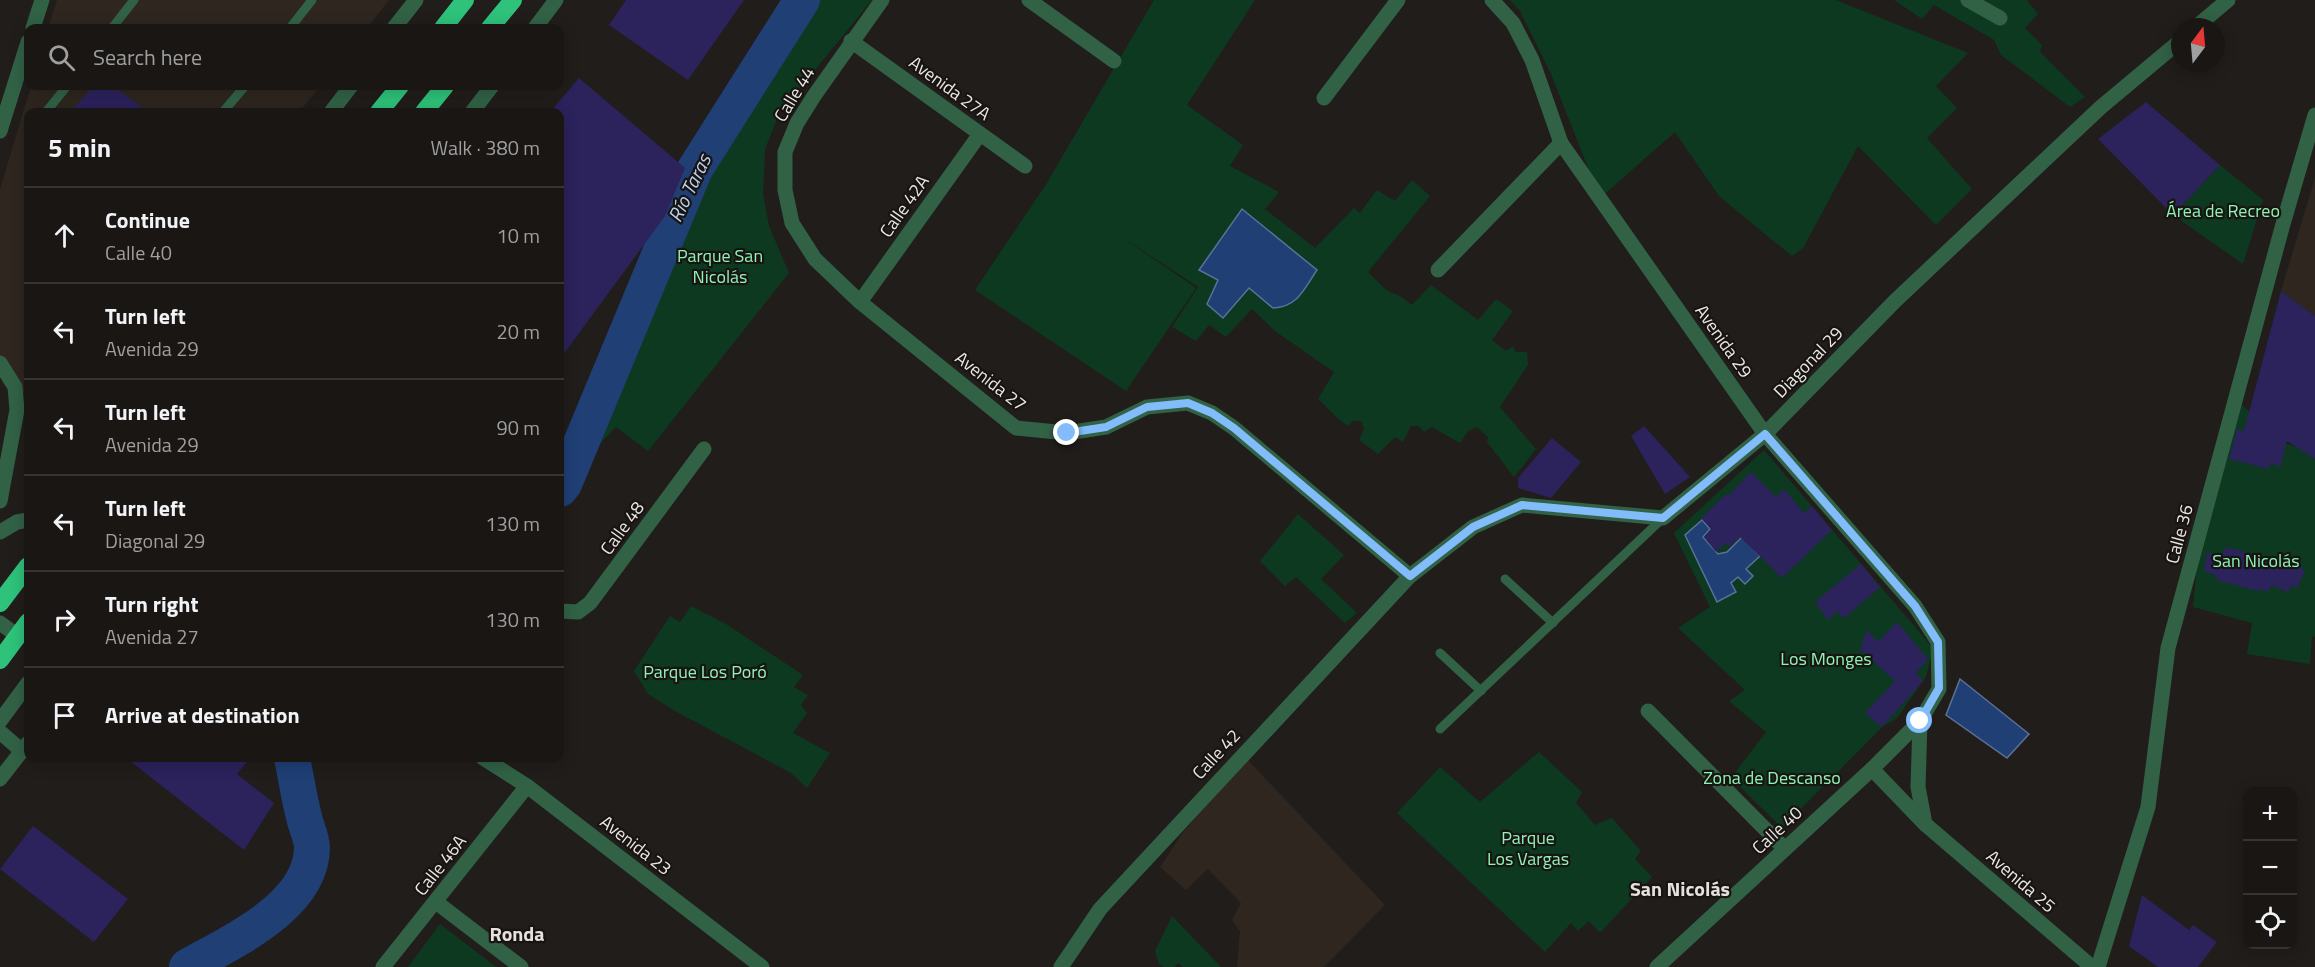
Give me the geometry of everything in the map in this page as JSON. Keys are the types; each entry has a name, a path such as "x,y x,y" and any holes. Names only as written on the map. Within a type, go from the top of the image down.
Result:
{"highway":[{"path":"446,24 465,0"},
{"path":"493,24 513,0"},
{"path":"382,108 397,90"},
{"path":"427,108 442,90"},
{"path":"0,603 24,571"},
{"path":"0,660 24,627"}],"street":[{"path":"34,24 42,0"},
{"path":"538,24 556,0"},
{"name":"Calle 44","path":"792,223 785,190 785,152 797,123 851,41 882,0"},
{"path":"1029,0 1114,61"},
{"path":"1324,98 1398,0"},
{"name":"Avenida 29","path":"1492,0 1513,23 1532,60 1561,143 1765,434 1915,606 1938,642 1939,688"},
{"path":"1968,0 2000,18"},
{"path":"2207,18 2228,0"},
{"path":"396,24 410,2"},
{"name":"Avenida 27A","path":"851,41 1025,166"},
{"name":"Diagonal 29","path":"1663,518 1765,434 1895,301 2101,107 2171,49"},
{"path":"0,131 24,55"},
{"path":"334,108 348,90"},
{"path":"475,108 489,90"},
{"name":"Calle 36","path":"2098,967 2148,807 2168,648 2283,224 2315,115"},
{"name":"Calle 42A","path":"860,302 980,134"},
{"path":"1438,270 1561,143"},
{"name":"Avenida 27","path":"792,223 815,259 860,302 1016,428 1067,433 1106,427 1147,407 1188,403 1212,413 1234,428 1410,576"},
{"path":"0,363 15,387 17,410 0,501"},
{"name":"Calle 48","path":"564,611 578,612 590,603 704,449"},
{"path":"1410,576 1473,527 1522,505 1663,518"},
{"path":"0,532 23,521"},
{"name":"Calle 42","path":"1061,967 1100,909 1410,576"},
{"path":"0,623 11,631 24,636"},
{"path":"0,721 24,688"},
{"name":"Calle 40","path":"1657,967 1872,769 1920,721 1939,688"},
{"path":"1648,711 1785,849"},
{"path":"1920,721 1918,787 1925,824"},
{"path":"0,732 24,746"},
{"path":"0,779 24,748"},
{"name":"Avenida 23","path":"489,762 526,786 762,967"},
{"name":"Avenida 25","path":"1872,769 1925,824 2092,967"},
{"name":"Calle 46A","path":"383,967 526,786"},
{"path":"436,902 521,967"}],"lane":[{"path":"115,24 134,0"},
{"path":"293,24 312,0"},
{"path":"49,108 64,90"},
{"path":"226,108 241,90"},
{"path":"1440,729 1663,518"},
{"path":"1505,579 1553,622"},
{"path":"1440,653 1481,691"}],"shaded area":[{"path":"57,0 389,0 370,24 49,24"},
{"path":"30,90 318,90 302,108 24,108"},
{"path":"24,109 24,394 0,356 0,189"},
{"path":"2315,178 2315,316 2281,291"},
{"path":"1247,759 1385,905 1324,967 1237,967 1240,931 1232,920 1241,903 1208,869 1186,890 1160,867 1183,832"}],"green space":[{"name":"Parque San Nicolás","path":"805,0 872,0 779,114 765,149 763,193 769,226 789,273 648,451 616,427 598,446 585,439 696,171"},
{"path":"1154,0 1255,0 1187,105 1243,145 1230,166 1279,192 1265,209 1315,248 1354,208 1360,213 1377,190 1395,201 1412,180 1430,196 1368,272 1386,290 1412,305 1431,285 1478,320 1496,299 1513,311 1492,340 1506,351 1513,346 1516,352 1527,352 1528,365 1500,407 1536,449 1514,477 1487,442 1488,437 1477,427 1468,431 1460,443 1432,427 1424,432 1419,426 1411,426 1403,442 1395,437 1378,454 1359,440 1364,429 1361,421 1353,421 1348,426 1318,399 1334,372 1275,331 1252,309 1226,337 1209,325 1196,341 1172,327 1198,287 1118,234 1196,288 1126,391 975,290 1045,186"},
{"path":"1510,0 1836,0 1968,53 1936,86 1957,108 1927,138 1972,189 1936,225 1858,146 1803,248 1792,256 1719,196 1675,132 1600,198 1551,74 1520,11"},
{"path":"1894,0 2027,0 2038,14 2025,28 2042,45 2040,52 2085,97 2070,107 2001,55 1994,40 1934,5 1922,19"},
{"name":"Área de Recreo","path":"2220,165 2263,200 2243,264 2173,215"},
{"name":"San Nicolás","path":"2241,404 2281,442 2297,447 2315,459 2315,637 2312,636 2310,664 2247,654 2252,623 2193,607 2201,526"},
{"name":"Los Monges","path":"1764,450 1933,648 1926,677 1897,718 1882,727 1782,828 1731,778 1766,732 1729,701 1745,690 1678,628 1710,607 1674,533"},
{"path":"1298,514 1344,555 1321,579 1357,613 1345,623 1296,577 1285,586 1260,561"},
{"name":"Parque Los Poró","path":"691,606 726,624 803,675 794,687 808,695 801,705 807,713 793,733 830,753 807,788 791,773 675,711 648,694 634,671 670,616 680,622"},
{"name":"Parque Los Vargas","path":"1539,752 1582,792 1576,803 1595,825 1612,818 1641,851 1635,859 1652,877 1600,933 1589,921 1578,931 1571,923 1545,952 1397,813 1440,767 1480,802"},
{"path":"1172,916 1221,967 1183,967 1178,963 1175,967 1164,967 1159,964 1155,951"},
{"path":"440,924 496,967 408,967"}],"water":[{"path":"1242,209 1317,270 1300,296 1289,304 1273,308 1249,288 1223,318 1207,304 1218,280 1199,270"},
{"path":"1702,520 1710,529 1703,537 1718,554 1727,552 1742,537 1760,556 1746,569 1753,576 1745,584 1738,577 1731,583 1736,592 1717,602 1685,535"},
{"path":"1960,679 2029,734 2007,758 1946,715"}],"building":[{"path":"626,0 744,0 688,80 609,25"},
{"path":"579,78 685,168 665,216 564,354 564,108 553,108"},
{"path":"90,90 118,90 143,108 74,108"},
{"path":"2146,102 2220,165 2173,215 2098,139"},
{"path":"2281,291 2315,316 2315,459 2287,441 2280,467 2270,462 2269,469 2229,459 2237,429 2244,431"},
{"path":"1644,426 1690,477 1665,494 1631,436"},
{"path":"1552,438 1581,462 1551,498 1518,488 1518,478"},
{"path":"1751,472 1776,497 1784,489 1804,513 1812,506 1832,530 1782,578 1740,537 1729,547 1725,543 1716,552 1704,537 1711,529 1701,518 1726,494 1728,496"},
{"path":"2226,547 2267,558 2273,562 2288,556 2305,571 2297,588 2291,586 2288,592 2271,585 2269,592 2260,589 2258,591 2216,580 2217,576 2204,571 2207,552 2221,557"},
{"path":"1861,564 1880,587 1843,619 1838,611 1828,620 1815,602"},
{"path":"1897,622 1928,659 1916,673 1923,681 1882,727 1865,713 1895,681 1860,649 1867,630 1878,642"},
{"path":"131,762 247,762 237,774 274,803 244,850"},
{"path":"33,826 128,899 94,942 0,869"},
{"path":"2142,895 2189,930 2193,925 2217,942 2198,967 2158,967 2129,946"}],"waterway":[{"name":"Río Taras","path":"564,484 695,169 802,0"},
{"name":"Río Taras","path":"187,967 246,934 266,920 284,905 298,888 308,869 312,844 302,810 293,762"}],"district":[{"name":"San Nicolás","path":"1680,888"},
{"name":"Ronda","path":"517,933"}],"route":[{"path":"1067,433 1106,427 1147,407 1188,403 1212,413 1234,428 1410,576 1473,527 1522,505 1663,518 1765,434 1915,606 1938,642 1939,688 1920,721"}],"park label":[{"name":"Zona de Descanso","path":"1772,777"}]}
